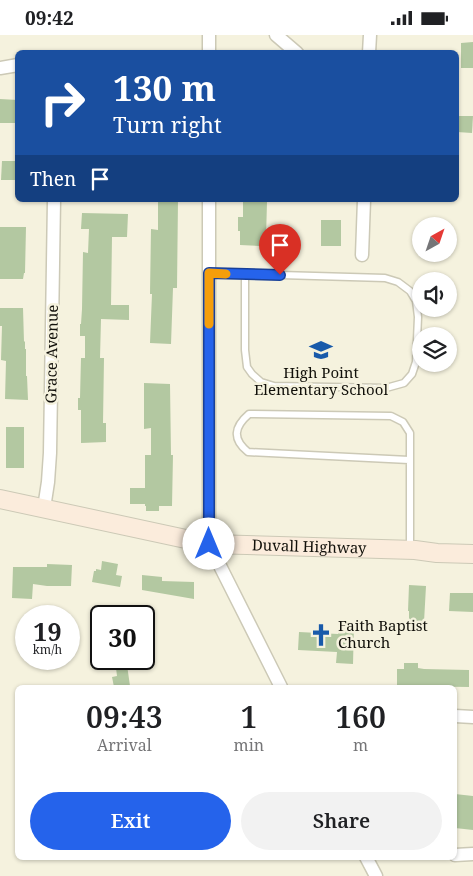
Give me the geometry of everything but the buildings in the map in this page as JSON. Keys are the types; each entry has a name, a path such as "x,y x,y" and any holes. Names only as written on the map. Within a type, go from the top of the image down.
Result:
{"street":[{"path":"209,35 209,50"},
{"path":"276,35 294,50"},
{"path":"369,50 370,35"},
{"path":"0,68 15,66"},
{"name":"Grace Avenue","path":"44,508 50,453 54,202"},
{"path":"209,202 209,544 280,685"},
{"path":"362,255 364,202"},
{"name":"Duvall Highway","path":"0,499 209,544 410,550 473,554"},
{"path":"457,716 473,717"},
{"path":"457,855 473,855"},
{"path":"368,860 376,876"}],"lane":[{"path":"209,273 385,278 398,282 410,291 416,301 418,317 416,362 412,374 404,383 386,388 274,386 261,382 247,367 244,275"},
{"path":"409,460 248,452 240,445 237,433 241,422 250,415 391,417 402,421 410,433 410,550"}],"slow traffic":[{"path":"209,324 209,273 226,274"}],"place":[{"name":"High Point Elementary School","path":"321,350"},
{"name":"Faith Baptist Church","path":"321,635"}],"route":[{"path":"209,544 209,273 280,275"}]}
